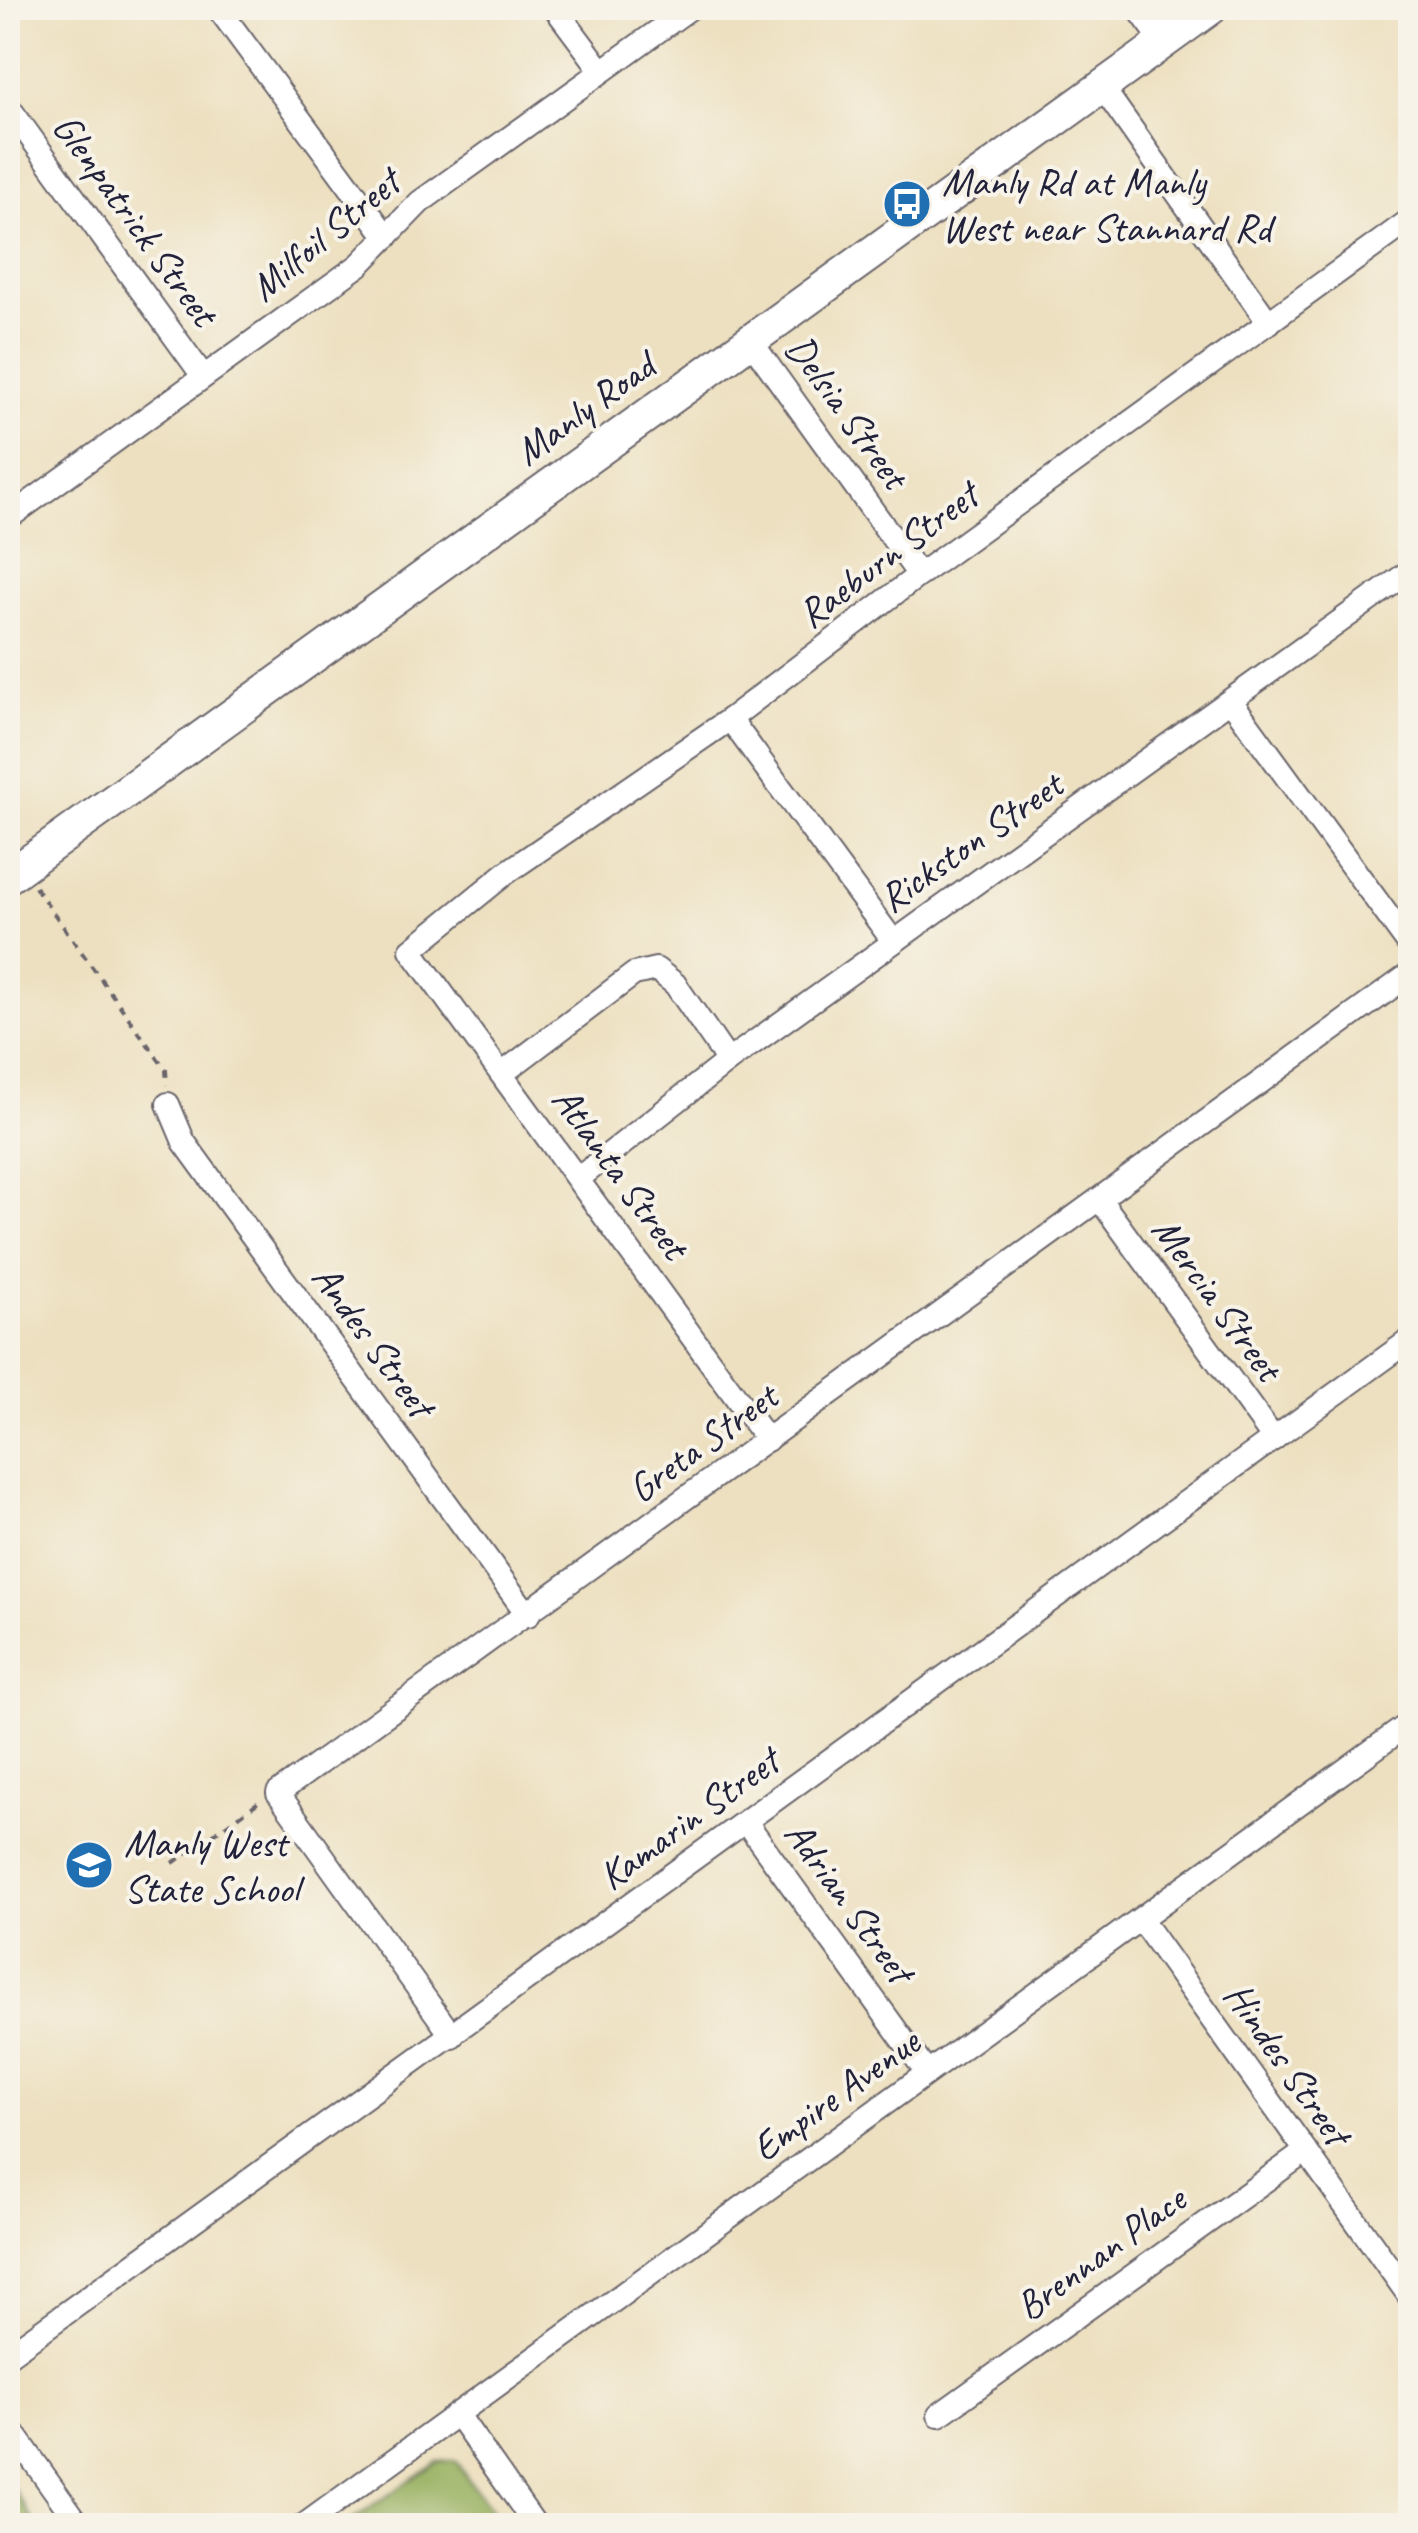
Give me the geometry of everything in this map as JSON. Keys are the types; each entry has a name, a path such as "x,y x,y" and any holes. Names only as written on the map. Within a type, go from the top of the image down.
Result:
{"main road":[{"path":"1144,8 1167,40"},
{"name":"Manly Road","path":"21,882 750,340 1211,8"}],"street":[{"path":"218,8 387,237"},
{"path":"555,8 602,71"},
{"name":"Milfoil Street","path":"8,518 359,265 420,202 690,8"},
{"path":"1102,87 1269,323"},
{"name":"Glenpatrick Street","path":"8,106 203,376"},
{"name":"Raeburn Street","path":"411,950 506,873 730,720 919,575 1410,220"},
{"name":"Delsia Street","path":"750,340 919,575"},
{"name":"Rickston Street","path":"578,1178 728,1062 1410,571"},
{"path":"1231,701 1410,946"},
{"path":"730,720 893,942"},
{"name":"Atlanta Street","path":"411,950 767,1440"},
{"path":"503,1073 634,974 656,969 676,984 728,1062"},
{"name":"Greta Street","path":"278,1793 1101,1202 1410,974"},
{"name":"Andes Street","path":"168,1104 184,1142 528,1615"},
{"name":"Mercia Street","path":"1101,1202 1274,1439"},
{"name":"Kamarin Street","path":"8,2355 1410,1340"},
{"name":"Empire Avenue","path":"303,2526 1410,1723"},
{"path":"278,1793 452,2036"},
{"name":"Adrian Street","path":"746,1822 927,2073"},
{"name":"Hindes Street","path":"1142,1920 1410,2297"},
{"name":"Brennan Place","path":"939,2415 1305,2152"},
{"path":"458,2415 536,2526"},
{"path":"8,2426 80,2526"}],"path":[{"path":"21,882 166,1070 168,1104"},
{"path":"174,1863 253,1805 278,1793"}],"green space":[{"path":"455,2461 502,2525 346,2525 436,2462"},
{"path":"8,2481 37,2525 8,2525"}],"place":[{"name":"Manly Rd at Manly West near Stannard Rd","path":"907,204"},
{"name":"Manly West State School","path":"89,1865"}]}
